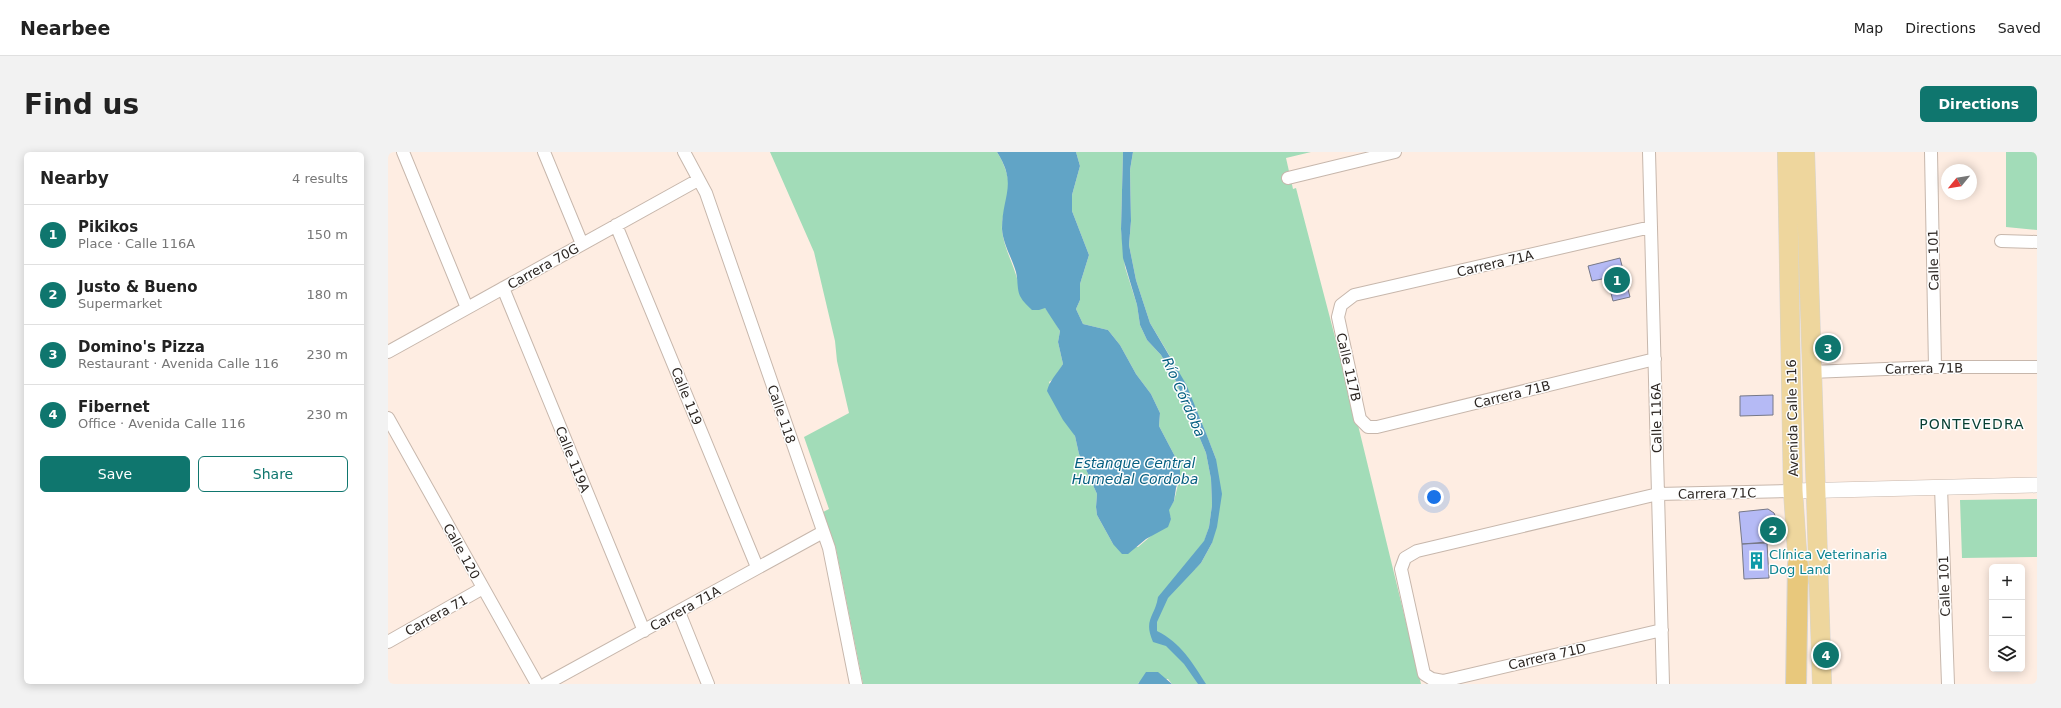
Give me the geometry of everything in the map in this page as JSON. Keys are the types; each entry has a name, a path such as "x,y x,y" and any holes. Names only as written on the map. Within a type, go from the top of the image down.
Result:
{"highway":[{"path":"1796,684 1798,565"}],"main road":[{"name":"Avenida Calle 116","path":"1787,152 1793,491 1806,684"},
{"name":"Avenida Calle 116","path":"1805,152 1822,684"}],"street":[{"path":"403,152 467,308"},
{"path":"544,152 582,244"},
{"name":"Calle 118","path":"684,152 706,193 829,548 856,684"},
{"path":"1288,178 1395,152"},
{"name":"Calle 116A","path":"1649,152 1663,684"},
{"name":"Calle 101","path":"1931,152 1935,367"},
{"name":"Carrera 70G","path":"388,352 698,180"},
{"name":"Calle 119","path":"616,225 757,567"},
{"name":"Carrera 71A","path":"1340,304 1354,295 1651,227"},
{"path":"2001,241 2037,242"},
{"name":"Calle 119A","path":"503,288 644,631"},
{"name":"Calle 117B","path":"1340,304 1338,318 1360,419 1368,427"},
{"name":"Carrera 71B","path":"1368,427 1377,427 1655,359"},
{"name":"Carrera 71B","path":"1811,372 1935,367 2037,367"},
{"name":"Calle 120","path":"388,418 392,436 483,588 537,684"},
{"name":"Carrera 71C","path":"1432,680 1424,674 1401,569 1404,558 1417,551 1658,494 2037,485"},
{"name":"Calle 101","path":"1941,487 1948,684"},
{"name":"Carrera 71A","path":"546,684 823,532"},
{"name":"Carrera 71","path":"388,642 483,588"},
{"path":"679,612 708,684"},
{"name":"Carrera 71D","path":"1432,680 1443,681 1662,630"}],"green space":[{"path":"770,152 997,152 1006,170 1009,185 1002,225 1003,238 1017,278 1020,295 1045,308 1060,331 1058,342 1063,364 1055,378 1049,382 1075,436 1079,454 1097,494 1097,515 1113,544 1138,547 1171,519 1168,510 1174,501 1180,476 1180,466 1159,426 1160,413 1151,394 1136,374 1120,345 1108,330 1083,324 1076,309 1080,300 1080,284 1089,255 1072,211 1072,195 1080,166 1076,152 1123,152 1121,229 1125,267 1137,305 1140,325 1147,340 1161,355 1175,379 1206,453 1211,479 1212,505 1209,527 1204,542 1182,569 1195,569 1201,563 1212,543 1216,459 1200,418 1171,358 1150,323 1136,280 1129,245 1131,221 1130,170 1133,152 1311,152 1286,158 1293,189 1296,188 1358,425 1421,684 1172,684 1168,679 1139,682 1138,684 863,684 836,549 823,512 829,509 804,437 849,413 837,361 835,341 814,252"},
{"path":"2006,152 2037,152 2037,230 2006,227"},
{"path":"2037,499 2037,557 1962,558 1960,500"}],"water":[{"name":"Estanque Central Humedal Cordoba","path":"997,152 1076,152 1080,166 1072,195 1072,211 1089,255 1080,284 1080,300 1076,309 1083,324 1108,330 1120,345 1136,374 1151,394 1160,413 1159,426 1180,466 1180,476 1174,501 1169,510 1171,519 1168,527 1146,539 1128,554 1122,554 1113,544 1097,515 1097,494 1079,454 1075,436 1063,420 1047,391 1051,381 1063,364 1058,342 1060,331 1045,308 1032,310 1019,294 1016,272 1006,246 1002,229 1008,182 1007,173"},
{"name":"Río Córdoba","path":"1123,152 1133,152 1130,170 1131,221 1129,245 1136,280 1150,323 1186,384 1206,433 1216,459 1222,494 1217,527 1212,543 1201,563 1168,598 1157,622 1157,631 1173,641 1179,647 1191,661 1206,684 1198,684 1184,664 1166,646 1153,642 1149,628 1149,623 1157,604 1158,597 1204,541 1209,527 1212,505 1211,479 1206,453 1175,379 1161,355 1147,340 1140,325 1137,305 1123,258 1121,229"},
{"path":"1146,672 1158,672 1172,684 1138,684"}],"building":[{"path":"1620,258 1630,297 1613,301 1607,278 1592,281 1588,266"},
{"path":"1773,395 1773,415 1740,416 1740,396"},
{"path":"1768,509 1774,513 1777,520 1779,541 1742,544 1739,512"},
{"name":"Clínica Veterinaria Dog Land","path":"1767,543 1769,578 1744,579 1742,544"}],"place":[{"name":"Pikikos","path":"1617,280"},
{"name":"Domino's Pizza","path":"1828,348"},
{"name":"Justo & Bueno","path":"1773,530"},
{"name":"Clínica Veterinaria Dog Land","path":"1756,561"},
{"name":"Fibernet","path":"1826,655"}],"district":[{"name":"PONTEVEDRA","path":"1972,424"}]}
